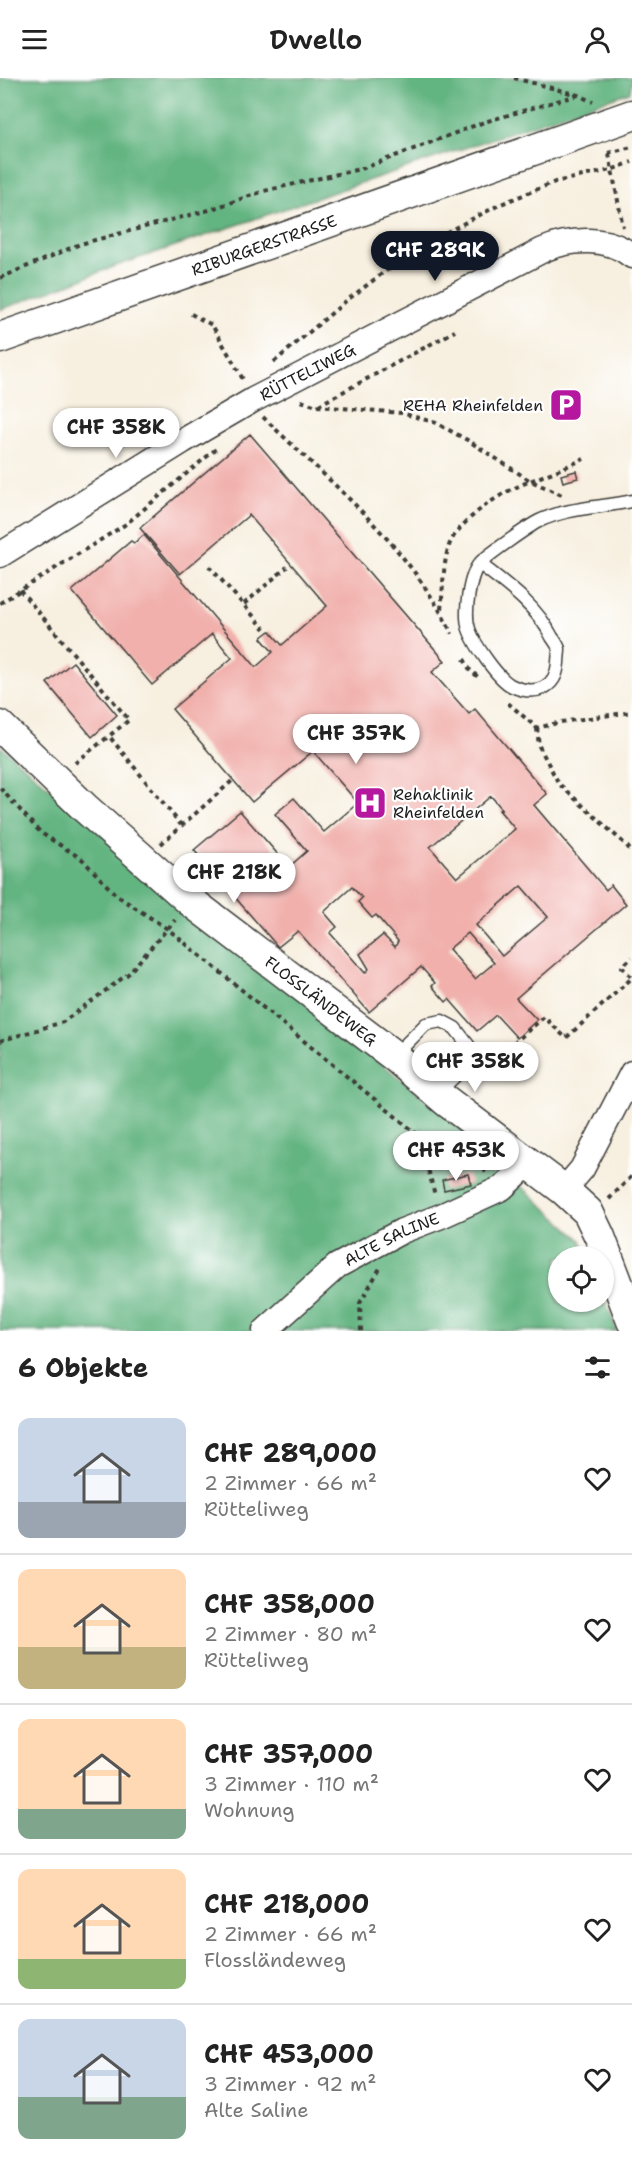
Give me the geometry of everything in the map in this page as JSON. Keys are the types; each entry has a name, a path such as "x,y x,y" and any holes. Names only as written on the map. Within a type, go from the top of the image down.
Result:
{"street":[{"name":"RIBURGERSTRASSE","path":"0,338 629,116"},
{"name":"RÜTTELIWEG","path":"0,555 253,400 535,254 558,243 574,241 608,244 629,254"},
{"name":"FLOSSLÄNDEWEG","path":"0,726 85,808 189,900 394,1056 437,1094 564,1190 588,1212 632,1321"},
{"path":"564,1190 582,1169 632,1073"},
{"name":"ALTE SALINE","path":"264,1331 337,1266 402,1231 502,1188 528,1164"}],"lane":[{"path":"480,564 518,593 545,622 559,649 557,672 549,686 534,691 511,685 485,658 469,628 467,617 470,582 480,564 538,522 570,510 632,501"},
{"path":"394,1056 426,1024 442,1021 455,1028 472,1050 469,1063 437,1094"}],"path":[{"path":"514,78 578,95 629,116"},
{"path":"0,278 80,244 209,210 264,191 364,168 484,122 578,95"},
{"path":"609,154 629,254"},
{"path":"274,363 346,301 416,248 501,204 555,182 611,170 632,162"},
{"path":"191,315 212,326 246,386"},
{"path":"317,406 455,331"},
{"path":"292,398 317,406 402,413 435,423 469,441 529,480"},
{"path":"254,421 272,410"},
{"path":"262,416 357,507 404,557 441,610 455,640"},
{"path":"0,603 126,524 222,444"},
{"path":"441,610 448,549 457,531 487,503 529,480 558,471 584,459"},
{"path":"209,566 266,629"},
{"path":"244,604 287,567"},
{"path":"20,590 129,720 109,735 181,825"},
{"path":"460,650 470,670 487,685"},
{"path":"504,699 537,728 539,746 558,784 632,852"},
{"path":"537,728 561,722 632,712"},
{"path":"159,846 232,781"},
{"path":"0,788 41,833 82,859 116,895 169,930 418,1135 471,1157 502,1188"},
{"path":"0,1041 63,1022 128,974 169,930 189,900"},
{"path":"470,1057 493,1061 544,1017 566,1038 632,978 622,966 632,957"},
{"path":"418,1135 441,1216"},
{"path":"588,1212 613,1196 632,1176"},
{"path":"361,1331 360,1303 402,1231"}],"green space":[{"path":"0,78 632,78 630,92 113,267 0,310"},
{"path":"0,746 318,1012 481,1144 509,1175 581,1240 583,1246 548,1246 548,1312 610,1312 617,1331 0,1331"}],"building":[{"path":"250,434 445,661 432,672 469,714 475,709 547,794 534,805 606,890 611,885 626,904 516,998 537,1020 517,1038 496,1015 477,1031 449,999 446,1002 432,986 435,983 421,967 369,1012 298,931 278,947 194,850 240,811 289,867 307,851 275,814 294,798 324,832 358,803 313,751 252,802 172,709 232,658 212,634 152,685 72,591 131,541 134,543 144,535 256,667 273,652 261,638 270,631 282,645 327,606 249,515 180,574 140,528","holes":["491,796 515,829 457,878 430,847","521,886 548,917 502,956 476,925","352,887 362,898 358,902 372,918 376,915 398,941 395,947 383,935 360,954 369,969 365,973 330,933 337,927 324,912","468,933 494,963 475,979 449,949"]},
{"path":"576,471 578,478 563,482 561,475"},
{"path":"73,662 117,715 92,737 47,683"},
{"path":"468,1174 471,1184 444,1190 442,1180"}],"place":[{"name":"REHA Rheinfelden","path":"566,405"},
{"name":"Rehaklinik Rheinfelden","path":"370,803"}]}
